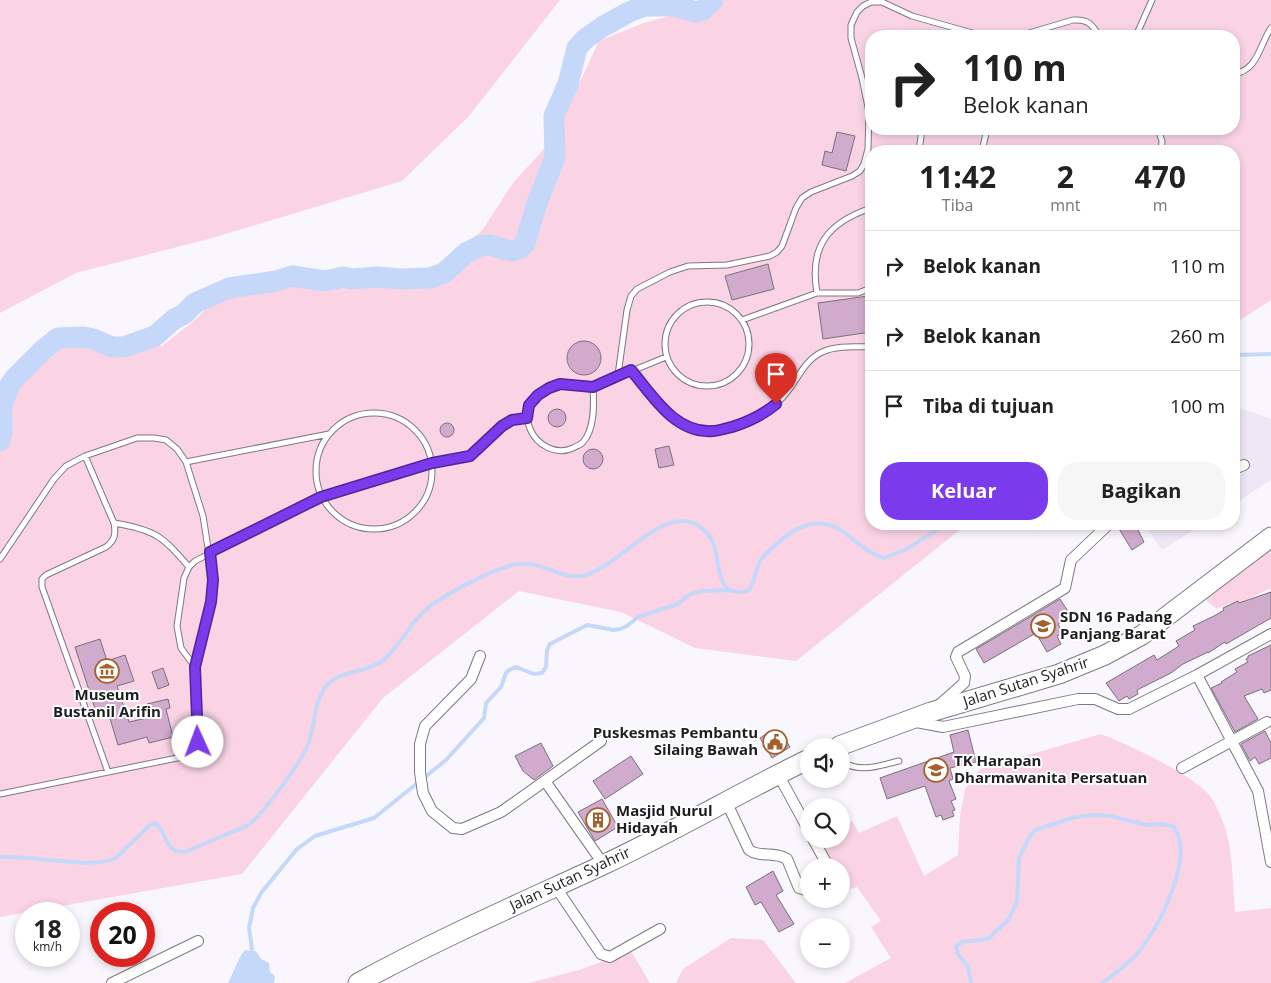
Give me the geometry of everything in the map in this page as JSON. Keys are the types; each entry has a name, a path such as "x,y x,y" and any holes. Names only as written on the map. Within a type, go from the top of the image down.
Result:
{"highway":[{"name":"Jalan Sutan Syahrir","path":"850,742 931,712 1059,674 1105,655 1142,635 1271,537"},
{"name":"Jalan Sutan Syahrir","path":"358,983 407,956 604,865 800,764"}],"street":[{"path":"1240,467 1244,465"},
{"path":"931,712 964,683 965,676 956,656 958,652 1065,588 1072,560 1103,530"},
{"path":"911,721 943,728 1078,699 1095,700 1118,709 1129,709 1197,675 1271,634"},
{"path":"480,656 471,679 425,726 420,744 420,772 423,793 432,811 453,828 462,829 501,812 601,741"},
{"path":"1197,675 1258,791 1271,862"},
{"path":"1182,768 1267,722"},
{"path":"778,774 800,814"},
{"path":"545,781 604,865"},
{"path":"726,801 749,850 757,854 784,857 800,888"},
{"path":"555,886 601,954 605,956 610,957 660,929"},
{"path":"112,983 198,941"}],"lane":[{"path":"1139,30 1152,0"},
{"path":"865,93 851,38 851,24 857,12 863,6 871,2 882,2 912,16 962,30"},
{"path":"1039,30 1073,20 1081,20 1088,21 1096,30"},
{"path":"1240,73 1251,66 1271,28"},
{"path":"618,375 627,310 631,296 637,289 670,272 688,266 727,266 770,256 782,246 796,208 802,198 811,192 852,176 860,171 865,160"},
{"path":"817,293 814,276 815,260 821,243 841,223 857,212 865,210"},
{"path":"742,320 817,293 858,293 865,290"},
{"path":"713,301 730,308 742,320 748,333 750,348 746,362 738,374 726,382 712,386 697,385 684,380 673,370 666,357 664,340 669,323 680,310 696,302 713,301"},
{"path":"631,370 668,415 690,429 714,431 744,424 768,410 783,397 808,362 822,352 839,347 865,347"},
{"path":"593,387 592,416 589,431 583,443 569,449 554,450 541,444 531,432 527,418 529,405 538,395 560,384 593,387 618,375 666,357"},
{"path":"368,414 390,415 410,426 425,442 432,463 432,484 424,503 410,518 391,527 371,530 351,525 334,513 321,497 316,475 318,453 329,434 347,420 368,414"},
{"path":"195,667 181,648 177,626 184,578 195,561 321,497 432,463 470,456 502,426 512,420 527,418"},
{"path":"186,462 329,434"},
{"path":"0,559 54,479 66,466 85,456 137,438 154,438 166,440 176,448 186,462 203,516 213,580 211,602 195,667 198,742 194,750 187,756 0,794"},
{"path":"85,456 114,523 113,541 106,547 46,575 42,579 42,586 44,598 108,772"},
{"path":"114,523 140,527 155,534 169,544 190,567"},
{"path":"850,766 869,768 899,761"}],"shaded area":[{"path":"0,0 560,0 469,116 402,181 212,238 76,273 0,313"},
{"path":"715,0 1271,0 1271,300 1240,320 1240,145 865,145 865,530 960,530 796,661 695,648 621,612 519,591 383,698 242,874 80,903 15,902 15,914 0,917 0,417 33,364 61,339 90,336 162,346 195,320 225,289 266,279 336,279 395,288 435,276 483,229 513,183 553,139 599,41 644,23 709,5"},
{"path":"1240,408 1271,419 1271,480 1240,500"},
{"path":"1148,530 1194,530 1162,550"},
{"path":"1271,543 1271,591 1269,589 1232,607 1230,603 1217,609 1201,594"},
{"path":"1101,734 1145,753 1193,781 1213,800 1227,835 1232,866 1235,912 1271,908 1271,983 845,983 891,958 871,927 881,921 857,887 850,889 850,858 822,858 817,848 850,848 850,822 852,821 859,833 897,816 924,876 958,855 960,816 965,789 980,769"},
{"path":"731,938 763,940 796,983 676,983 683,969"},
{"path":"631,951 650,983 529,983 579,970"}],"water":[{"path":"245,950 256,951 261,959 269,963 270,972 275,976 274,983 228,983"}],"building":[{"path":"837,132 855,136 846,171 822,165 825,151 832,153"},
{"path":"768,264 774,289 732,300 725,276"},
{"path":"865,296 865,333 823,339 818,303"},
{"path":"584,341 591,342 596,346 600,351 600,365 596,370 591,374 584,375 577,374 572,370 568,365 567,358 568,351 572,346 577,342"},
{"path":"553,409 561,409 566,414 564,425 553,427 548,422 548,414"},
{"path":"444,423 450,423 454,430 450,437 444,437 440,433 440,427"},
{"path":"669,446 674,465 659,468 655,449"},
{"path":"593,449 600,452 603,459 600,466 593,469 586,466 583,459 586,452"},
{"path":"1120,530 1138,530 1144,542 1132,550"},
{"path":"1271,592 1271,618 1226,644 1225,642 1208,653 1183,664 1171,673 1137,690 1138,694 1129,699 1127,696 1119,701 1106,683 1154,655 1157,660 1179,646 1176,641 1195,630 1193,626 1224,610 1223,608 1238,601 1239,603"},
{"path":"1060,599 1071,616 1058,624 1063,633 1057,636 1061,644 1047,652 1036,633 984,663 976,649"},
{"name":"Museum Bustanil Arifin","path":"100,639 107,661 125,655 134,681 117,686 129,722 151,717 147,704 168,699 170,708 166,709 173,737 149,743 147,737 118,745 109,715 98,718 75,647"},
{"path":"1271,645 1271,690 1264,693 1262,689 1244,696 1258,719 1235,732 1211,688 1222,683 1237,672 1235,669 1248,662 1246,659 1248,656"},
{"path":"163,668 169,685 158,689 152,672"},
{"path":"968,730 976,762 950,768 953,779 949,781 956,799 951,801 955,810 952,811 954,816 943,820 941,815 936,817 925,786 887,799 880,778 954,752 950,735"},
{"name":"Puskesmas Pembantu Silaing Bawah","path":"780,731 790,747 772,758 760,738 769,732 772,735"},
{"path":"1265,731 1271,743 1271,758 1259,764 1255,757 1250,761 1241,744"},
{"path":"541,743 553,766 534,780 523,771 515,756"},
{"path":"631,756 643,774 605,799 593,781"},
{"name":"Masjid Nurul Hidayah","path":"602,799 618,827 595,841 578,812"},
{"path":"773,871 783,891 776,895 794,924 779,932 761,902 755,905 746,887"}],"waterway":[{"path":"0,441 2,406 9,386 44,349 58,338 84,337 112,347 124,347 155,336 195,303 229,288 276,281 292,276 325,281 343,277 351,279 378,277 401,279 430,278 444,273 466,253 480,246 489,245 512,251 519,249 525,243 537,203 555,157 554,116 568,84 577,48 585,39 602,27 629,12 645,6 674,6 696,12 703,10 713,0"},
{"path":"1240,355 1271,354"},
{"path":"0,857 92,863 105,861 116,858 149,826 155,823 173,849 185,852 246,826 255,819 271,800 303,755 310,740 316,710 324,689 336,678 381,662 415,620 428,608 463,586 502,568 512,565 532,564 566,575 582,576 612,561 661,527 676,521 692,522 711,538 721,577 729,590"},
{"path":"252,949 249,928 253,908 261,893 297,849 315,836 374,818 446,760 484,718 486,703 501,687 506,673 516,667 534,674 542,673 546,667 547,650 550,644 587,625 614,630 620,629 638,617 678,604 694,593 729,590 738,592 748,591 751,588 763,557 791,533 811,524 833,526 868,551 884,558 907,549 937,530"},
{"path":"971,983 968,967 958,954 956,946 962,942 988,939 1009,919 1017,901 1019,858 1035,830 1075,817 1094,815 1110,816 1147,825 1173,826 1179,839 1180,855 1177,874 1163,912 1154,930 1135,956 1102,983"}],"place":[{"name":"SDN 16 Padang Panjang Barat","path":"1043,626"},
{"name":"Museum Bustanil Arifin","path":"107,671"},
{"name":"Puskesmas Pembantu Silaing Bawah","path":"775,742"},
{"name":"TK Harapan Dharmawanita Persatuan","path":"936,770"},
{"name":"Masjid Nurul Hidayah","path":"598,820"}],"route":[{"path":"198,742 195,667 211,602 213,580 210,552 321,497 432,463 470,456 502,426 512,420 527,418 529,405 538,395 560,384 593,387 631,370 668,415 690,429 714,431 744,424 776,404"}]}
